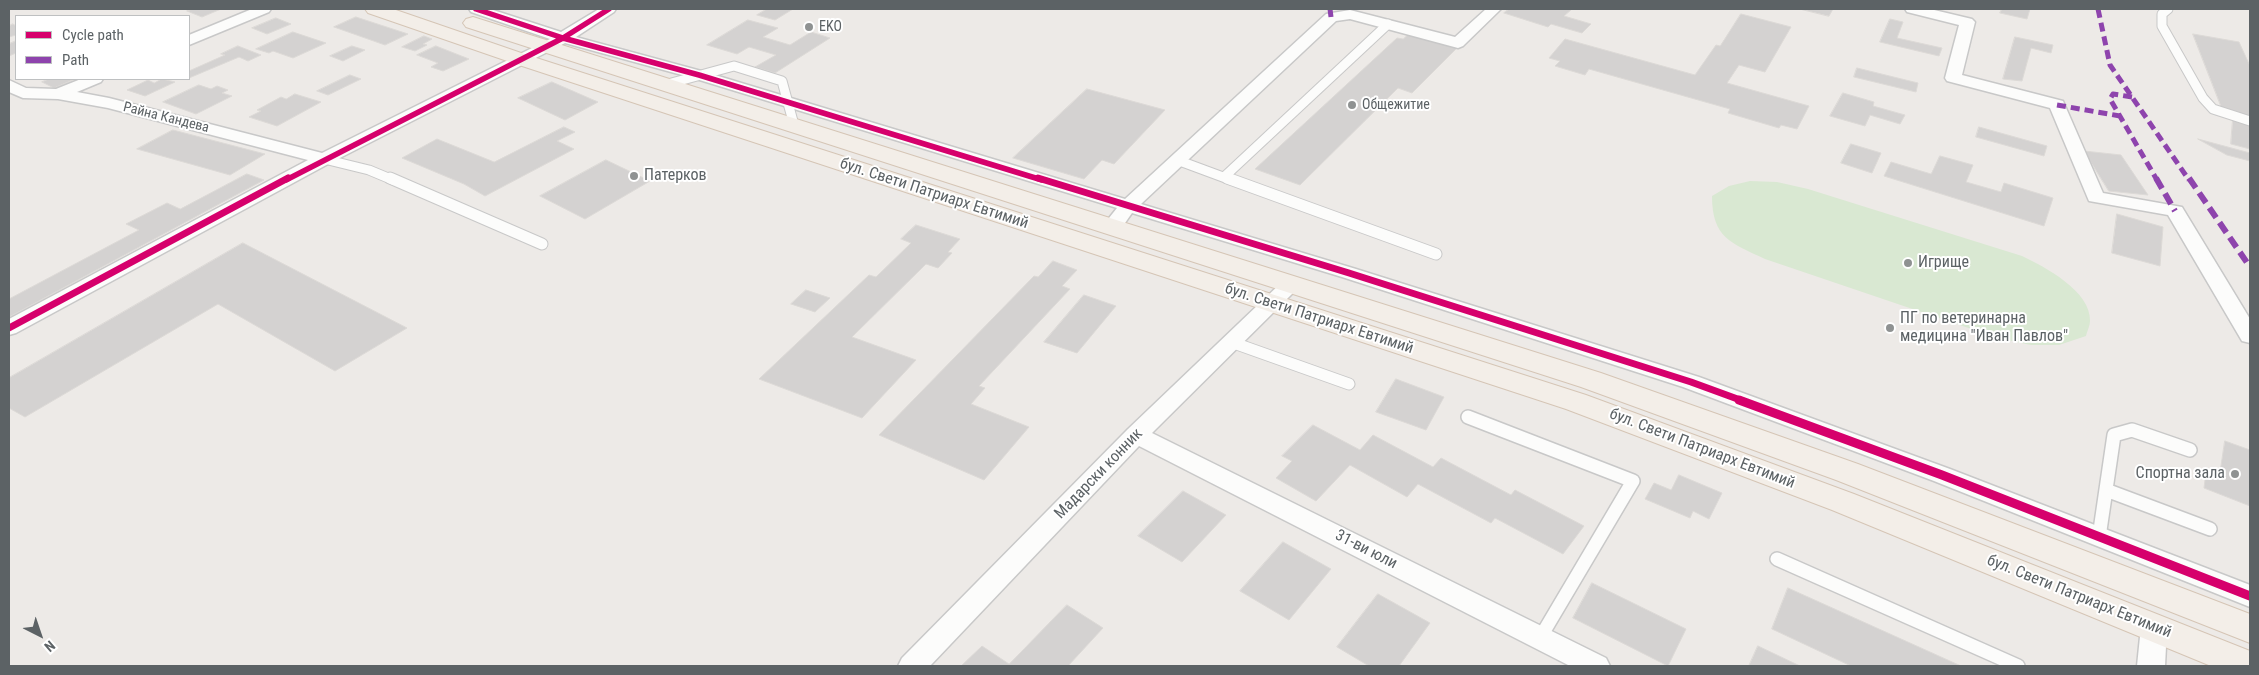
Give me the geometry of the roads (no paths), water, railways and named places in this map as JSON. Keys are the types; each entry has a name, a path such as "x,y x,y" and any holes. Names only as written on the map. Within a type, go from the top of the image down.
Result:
{"main road":[{"name":"бул. Свети Патриарх Евтимий","path":"375,9 520,59 1280,295 1591,380 1847,472 2250,629"},
{"name":"бул. Свети Патриарх Евтимий","path":"426,9 555,42 664,85 794,125 1111,228 1280,295 1576,402 1843,502 2249,666"}],"street":[{"path":"190,40 264,9"},
{"path":"476,9 555,42 699,75 1358,276 1691,382 1942,475 2250,596"},
{"path":"1111,228 1128,206 1331,17 1350,14 1458,43 1494,9"},
{"path":"1912,9 1967,22 1953,78 2057,105 2096,197 2174,211 2250,336"},
{"path":"9,328 324,159 555,42 606,10"},
{"path":"58,94 93,80"},
{"name":"Райна Кандева","path":"9,85 23,92 58,94 110,103 324,159"},
{"name":"Мадарски конник","path":"912,666 1136,435 1280,295"},
{"name":"31-ви юли","path":"1136,435 1596,666"},
{"path":"2151,666 2154,627"}],"lane":[{"path":"2168,9 2162,14 2162,26 2203,98 2213,109 2250,121"},
{"path":"1224,178 1388,24"},
{"path":"664,85 699,75"},
{"path":"789,103 794,125"},
{"path":"324,159 369,170 430,194 542,244"},
{"path":"1177,160 1436,254"},
{"path":"1231,342 1349,384"},
{"path":"1468,416 1634,481 1540,638"},
{"path":"2099,536 2114,435 2132,430 2190,450"},
{"path":"2106,490 2210,529"},
{"path":"1777,559 2018,666"}],"place":[{"name":"EKO","path":"809,27"},
{"name":"Общежитие","path":"1352,105"},
{"name":"Патерков","path":"634,176"},
{"name":"Игрище","path":"1908,263"},
{"name":"ПГ по ветеринарна медицина \"Иван Павлов\"","path":"1890,328"},
{"name":"Спортна зала","path":"2235,474"}]}
